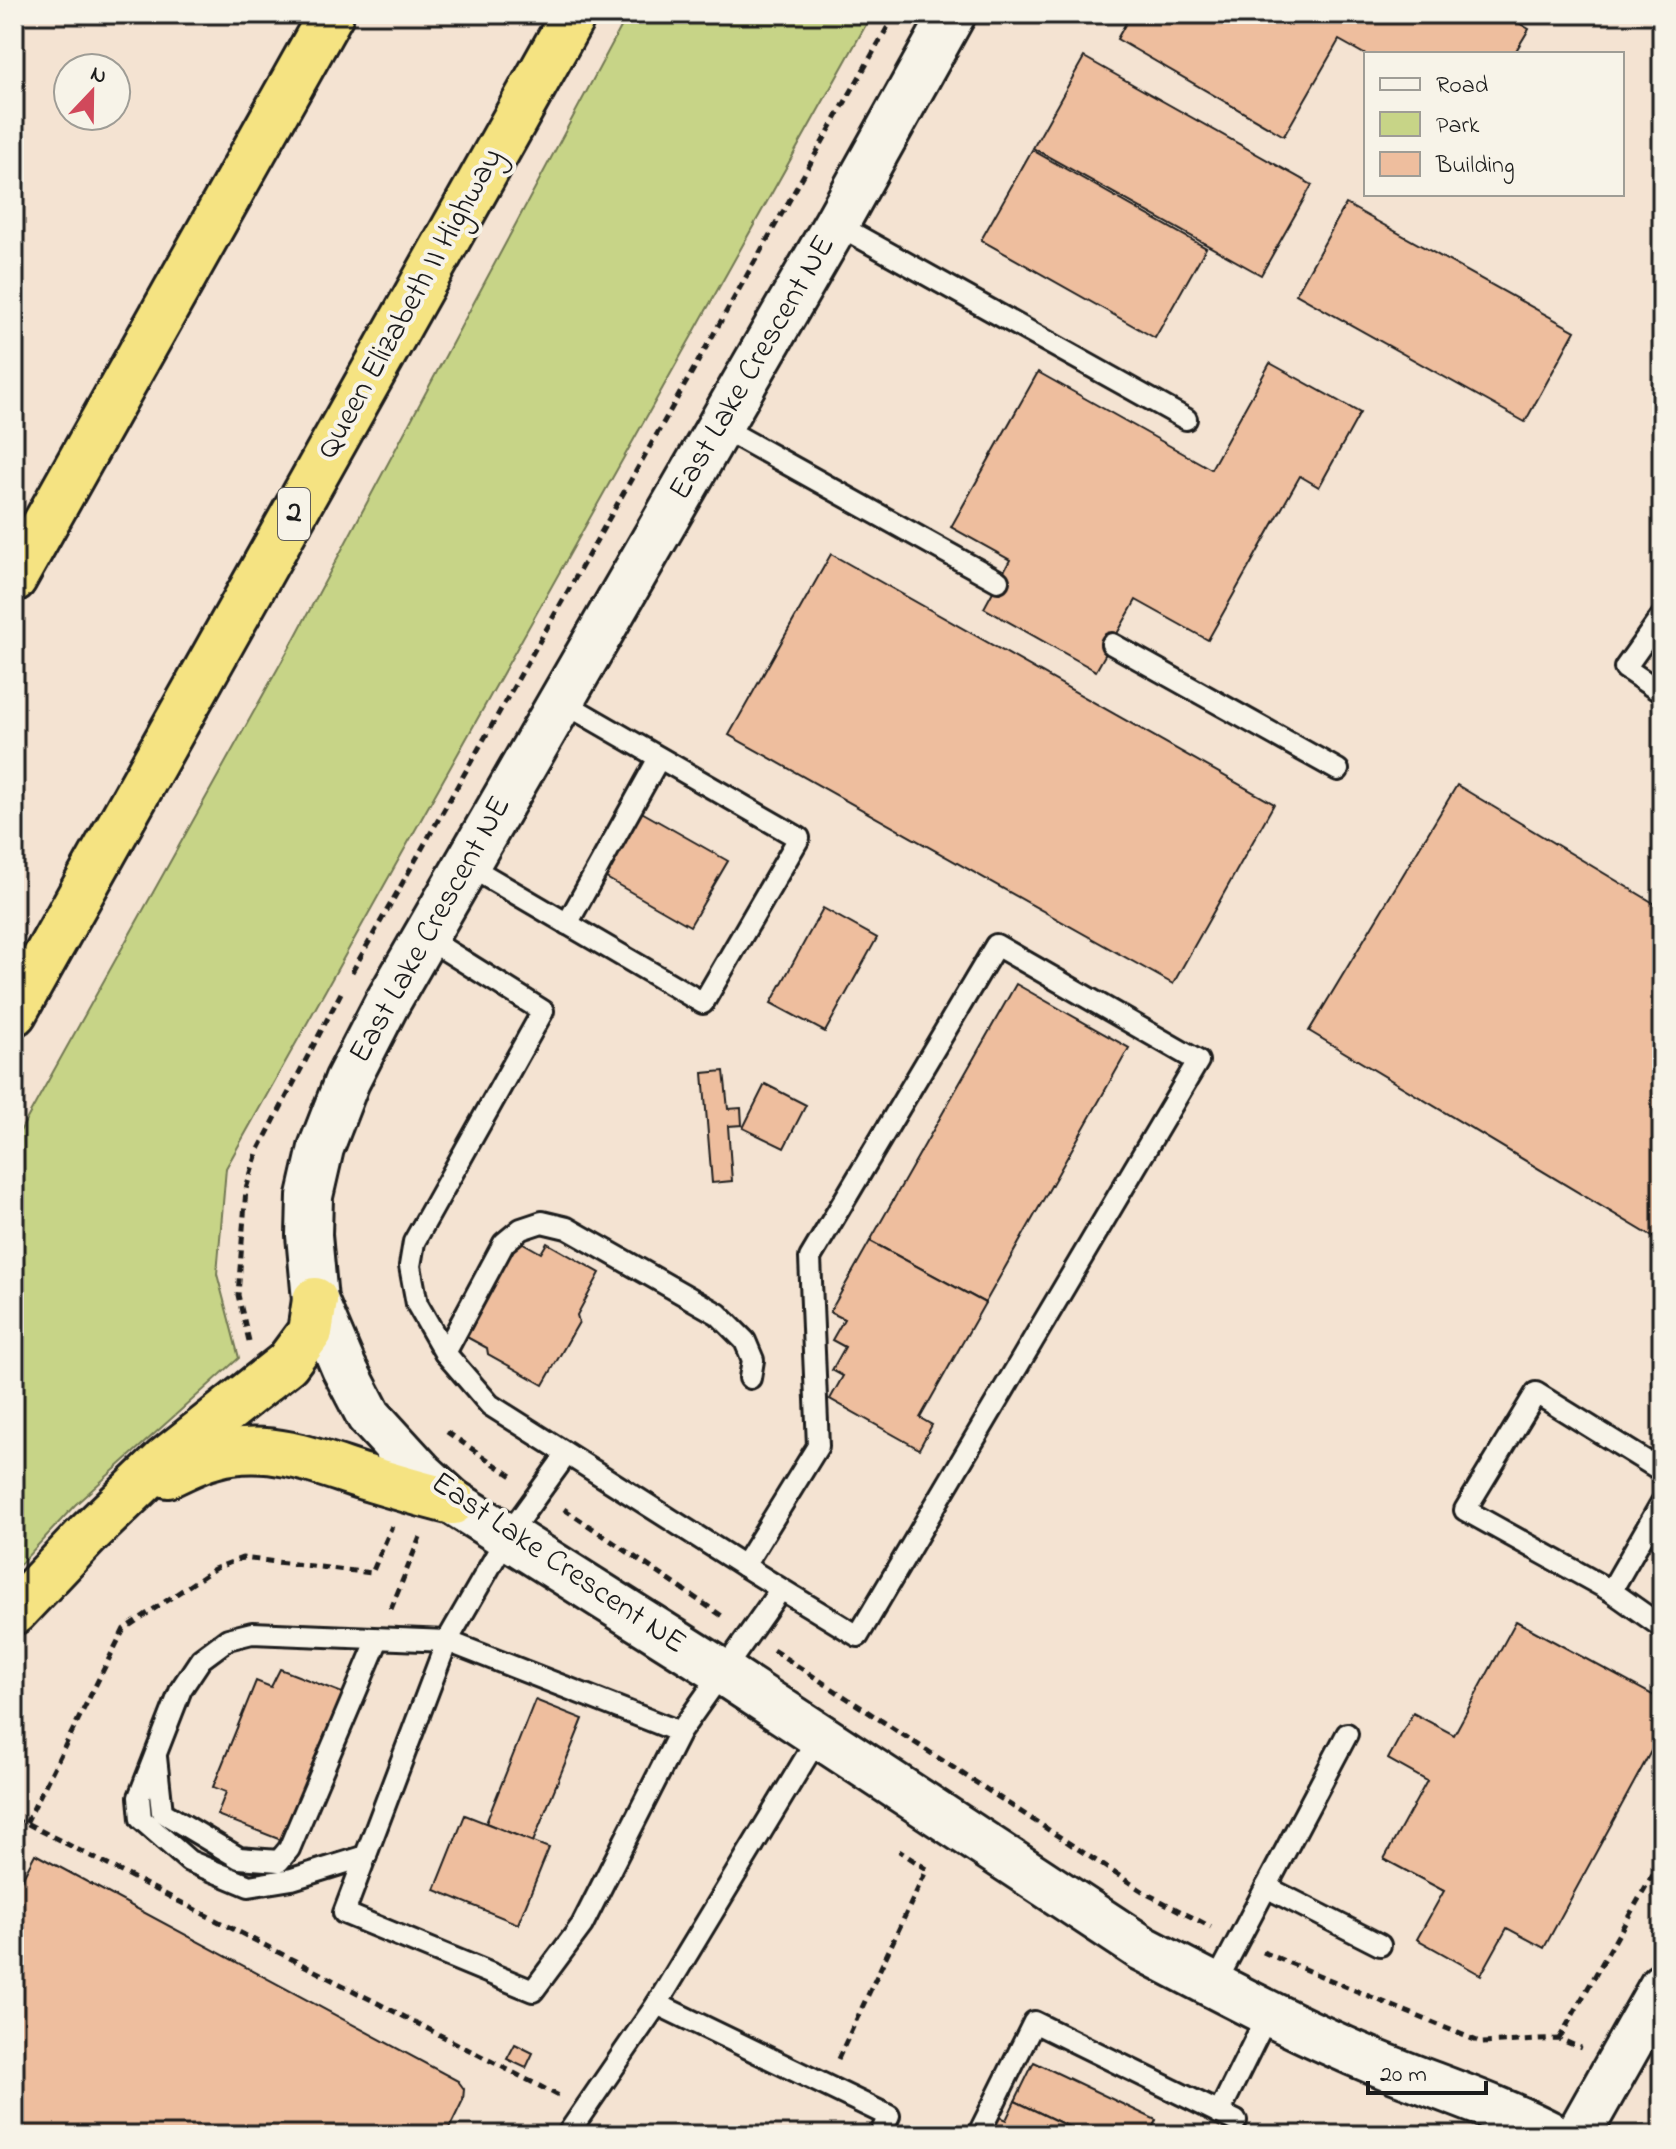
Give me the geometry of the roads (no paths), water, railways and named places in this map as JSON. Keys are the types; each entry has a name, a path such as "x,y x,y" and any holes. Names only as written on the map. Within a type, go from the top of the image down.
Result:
{"highway":[{"path":"14,579 331,14"},
{"name":"Queen Elizabeth II Highway","path":"14,1013 574,14"},
{"path":"14,1612 86,1536 165,1460 287,1363 310,1332 315,1300"},
{"path":"86,1536 161,1478 198,1460 231,1452 269,1450 297,1455 453,1502"}],"street":[{"name":"East Lake Crescent NE","path":"953,14 836,224 425,937 347,1081 321,1148 310,1196 309,1235 315,1300 344,1368 369,1416 422,1474 453,1502 724,1673 1142,1948 1214,1986 1375,2062 1510,2113 1552,2135"},
{"path":"1578,2135 1662,1986"}],"lane":[{"path":"836,224 1186,419"},
{"path":"719,426 998,581"},
{"path":"1662,616 1625,668 1662,693"},
{"path":"1112,644 1338,770"},
{"path":"467,865 703,1003 799,838 561,701"},
{"path":"567,924 659,758"},
{"path":"425,937 543,1011 414,1242 410,1266 417,1304 445,1353 490,1405 566,1455 744,1566 781,1589 858,1636 1198,1061 996,945 810,1258 818,1446 744,1566"},
{"path":"445,1353 504,1243 521,1229 542,1222 567,1228 718,1314 745,1341 753,1360 750,1378"},
{"path":"1662,1471 1536,1393 1465,1510 1611,1591 1662,1627"},
{"path":"566,1455 508,1535 447,1641 344,1913 533,1991 582,1925 680,1732 781,1589"},
{"path":"1611,1591 1662,1502"},
{"path":"366,1856 292,1879 249,1886 189,1861 141,1819 139,1797 181,1689 201,1659 228,1639 252,1633 447,1641 680,1732"},
{"path":"156,1753 162,1812 239,1858 279,1861 289,1849 378,1639"},
{"path":"1214,1986 1347,1734"},
{"path":"567,2135 657,2004 819,1736"},
{"path":"1266,1887 1380,1945"},
{"path":"657,2004 889,2116 880,2135"},
{"path":"978,2135 1034,2022 1227,2117 1269,2012"}]}
